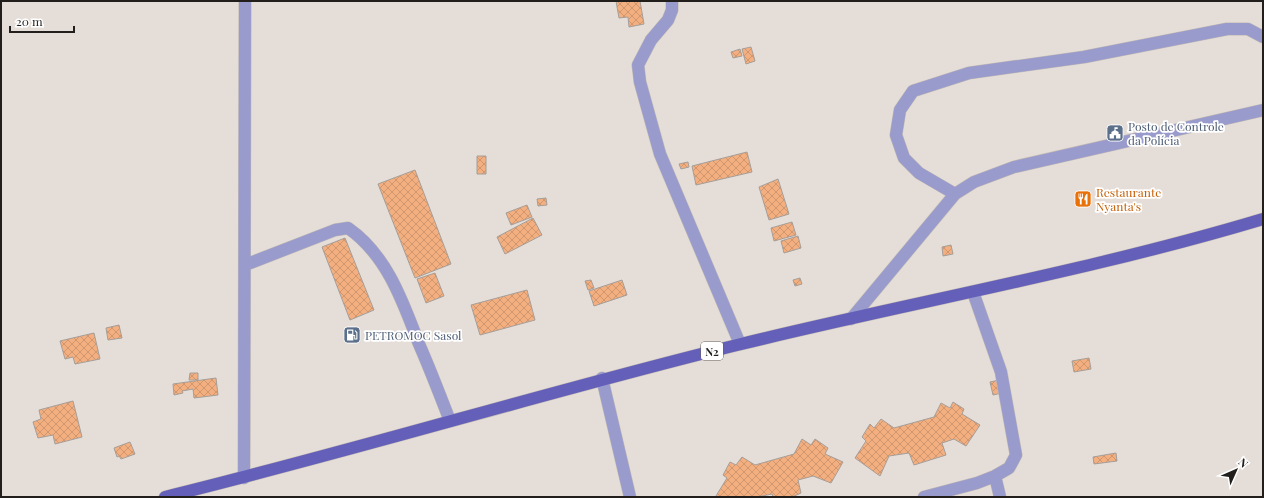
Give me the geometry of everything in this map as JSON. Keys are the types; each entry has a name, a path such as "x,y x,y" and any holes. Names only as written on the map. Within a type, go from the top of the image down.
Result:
{"main road":[{"name":"N2","path":"165,497 244,478 602,378 740,344 1045,276 1223,231 1263,219"}],"street":[{"path":"244,478 245,1"},
{"path":"672,1 672,10 668,20 650,40 638,65 640,82 660,154 740,344"},
{"path":"955,194 919,174 904,158 896,135 900,110 913,91 968,73 1084,56 1227,29 1248,29 1263,37"},
{"path":"851,319 955,194 974,182 1014,167 1263,110"},
{"path":"245,265 335,230 348,228 360,236 379,258 402,299 450,421"},
{"path":"924,497 977,483 995,476 1009,468 1016,455 1001,372 973,292"},
{"path":"602,378 630,497"},
{"path":"995,476 1000,497"}],"building":[{"path":"616,1 640,1 644,24 629,27 628,17 619,18"},
{"path":"751,47 755,61 746,64 742,49"},
{"path":"740,49 742,56 733,58 731,52"},
{"path":"747,152 752,172 696,185 692,166"},
{"path":"477,156 486,156 486,174 477,174"},
{"path":"688,162 689,167 681,169 679,164"},
{"path":"415,170 451,264 415,278 378,184"},
{"path":"778,179 789,214 769,220 759,187"},
{"path":"546,198 547,205 538,206 537,199"},
{"path":"527,205 532,217 511,225 506,213"},
{"path":"533,218 542,235 505,254 497,237"},
{"path":"792,222 796,235 774,241 771,228"},
{"path":"798,236 801,248 784,253 781,241"},
{"path":"345,238 374,310 350,320 322,247"},
{"path":"951,245 953,254 943,256 942,247"},
{"path":"435,273 444,296 426,303 417,279"},
{"path":"800,278 802,284 795,286 793,280"},
{"path":"591,280 594,288 588,290 585,281"},
{"path":"622,280 627,295 594,306 589,291"},
{"path":"527,290 535,320 480,335 471,305"},
{"path":"119,325 122,338 108,340 106,328"},
{"path":"94,333 100,359 75,364 73,357 65,359 60,341"},
{"path":"1089,358 1091,369 1074,372 1072,361"},
{"path":"190,373 198,373 198,380 189,380"},
{"path":"216,378 218,395 194,398 193,389 182,391 183,393 174,395 173,384"},
{"path":"999,380 1002,393 993,395 990,382"},
{"path":"73,401 82,437 55,444 53,435 38,438 33,422 41,419 39,410"},
{"path":"953,402 964,409 962,414 980,425 966,446 954,439 942,443 946,455 914,465 909,453 889,456 880,476 855,458 866,441 862,437 870,424 874,428 881,419 894,428 934,417 941,403 950,408"},
{"path":"802,439 811,445 815,439 828,448 825,454 843,462 831,483 813,476 798,480 801,493 792,497 773,497 772,494 757,497 716,496 727,478 723,475 730,462 736,465 742,457 755,465 794,454"},
{"path":"130,442 135,454 121,459 119,456 117,457 114,448"},
{"path":"1116,453 1117,461 1094,464 1093,457"}],"place":[{"name":"Posto de Controle da Polícia","path":"1115,133"},
{"name":"Restaurante Nyanta's","path":"1083,199"},
{"name":"PETROMOC Sasol","path":"352,335"}]}
